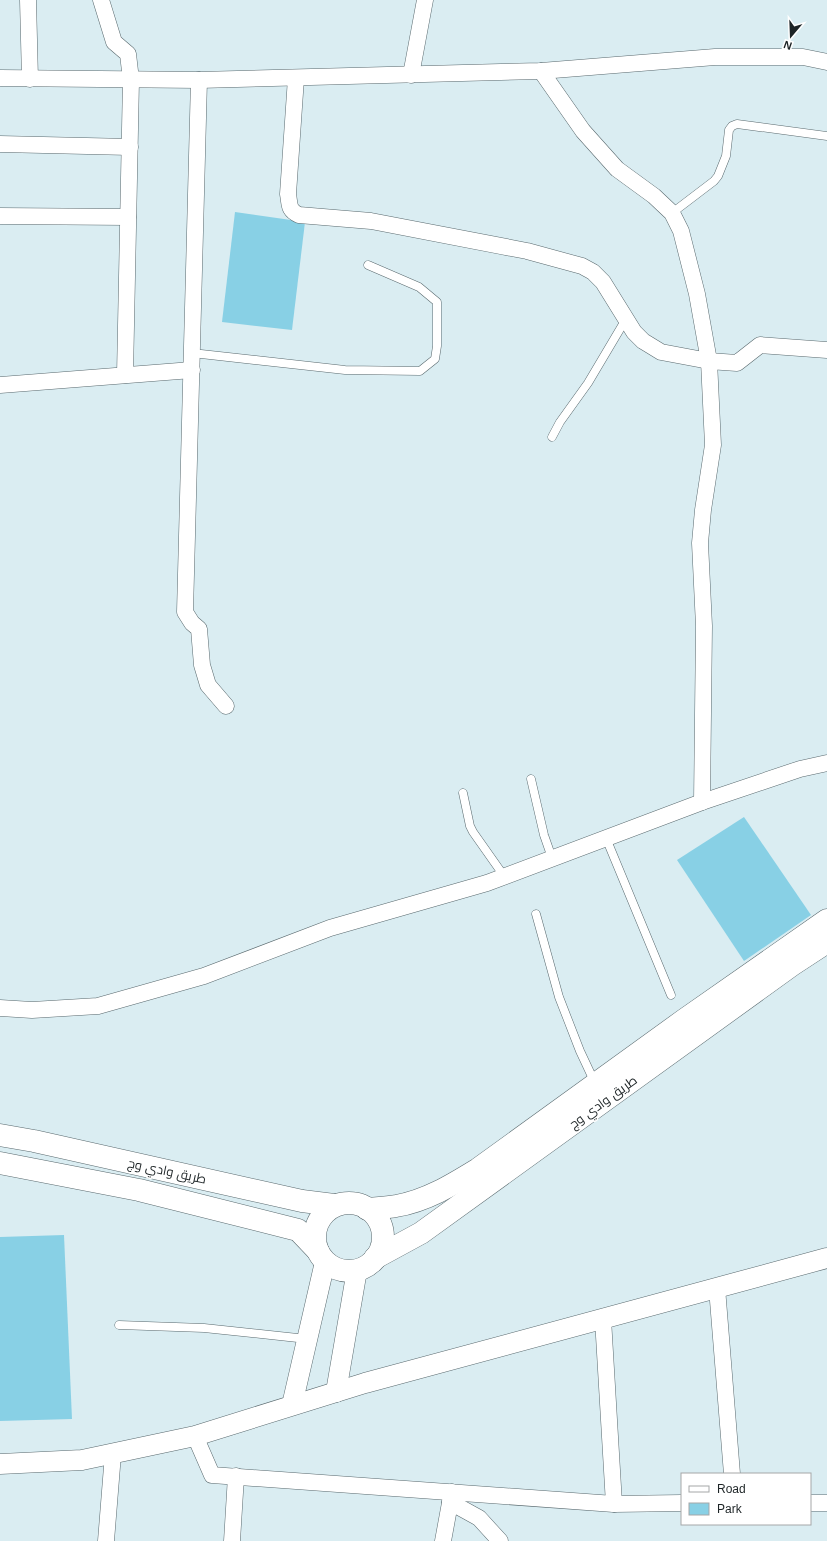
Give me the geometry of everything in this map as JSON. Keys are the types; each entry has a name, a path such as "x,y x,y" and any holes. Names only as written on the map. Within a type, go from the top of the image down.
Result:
{"main road":[{"name":"طريق وادي وج","path":"367,1209 396,1206 422,1199 447,1188 478,1169 708,1003 827,920"},
{"name":"طريق وادي وج","path":"375,1258 421,1233 827,942"},
{"name":"طريق وادي وج","path":"0,1135 34,1141 302,1201 334,1205"},
{"name":"طريق وادي وج","path":"0,1163 139,1190 298,1230 321,1257"},
{"path":"346,1202 367,1209 375,1216 381,1226 382,1243 375,1258 367,1266 357,1270 346,1271 335,1268 321,1257 315,1232 319,1221 325,1212 334,1205 346,1202"}],"street":[{"path":"28,0 30,79"},
{"path":"101,0 114,42 128,54 131,80 125,376"},
{"path":"411,75 425,0"},
{"path":"0,78 199,80 411,75 541,71 715,57 803,57 827,62"},
{"path":"541,71 583,131 617,169 654,196 672,213 681,231 697,294 709,361 713,444 704,495 700,543 704,626 702,802"},
{"path":"296,78 288,194 290,209 292,212 299,215 371,221 421,230 527,252 582,266 593,272 603,282 634,332 643,341 661,352 709,361 737,363 760,345 827,350"},
{"path":"199,80 185,612 199,629 202,664 208,685 226,706"},
{"path":"0,144 130,147"},
{"path":"0,216 128,217"},
{"path":"0,385 192,370"},
{"path":"0,1008 32,1010 98,1006 204,976 330,928 487,883 702,802 800,769 827,763"},
{"path":"292,1406 307,1339 321,1257"},
{"path":"0,1464 82,1460 195,1436 336,1392 827,1258"},
{"path":"336,1392 357,1270"},
{"path":"717,1288 732,1473"},
{"path":"603,1319 614,1504"},
{"path":"195,1436 212,1475 236,1476 451,1497 614,1504 681,1503"},
{"path":"106,1541 113,1454"},
{"path":"232,1541 236,1476"},
{"path":"443,1541 451,1497"},
{"path":"451,1497 479,1518 500,1541"},
{"path":"811,1503 827,1502"}],"lane":[{"path":"672,213 714,181 718,176 726,156 729,130 732,126 737,124 827,136"},
{"path":"192,353 345,370 420,371 435,359 438,346 437,302 419,287 368,265"},
{"path":"552,437 560,422 588,383 626,319"},
{"path":"531,779 544,835 552,858"},
{"path":"463,793 470,826 504,876"},
{"path":"606,838 671,995"},
{"path":"536,914 559,997 580,1051 596,1084"},
{"path":"118,1325 204,1328 307,1339"}],"green space":[{"path":"235,212 305,222 292,330 222,322"},
{"path":"744,817 811,915 744,961 677,860"},
{"path":"64,1235 72,1419 0,1421 0,1237"}]}
